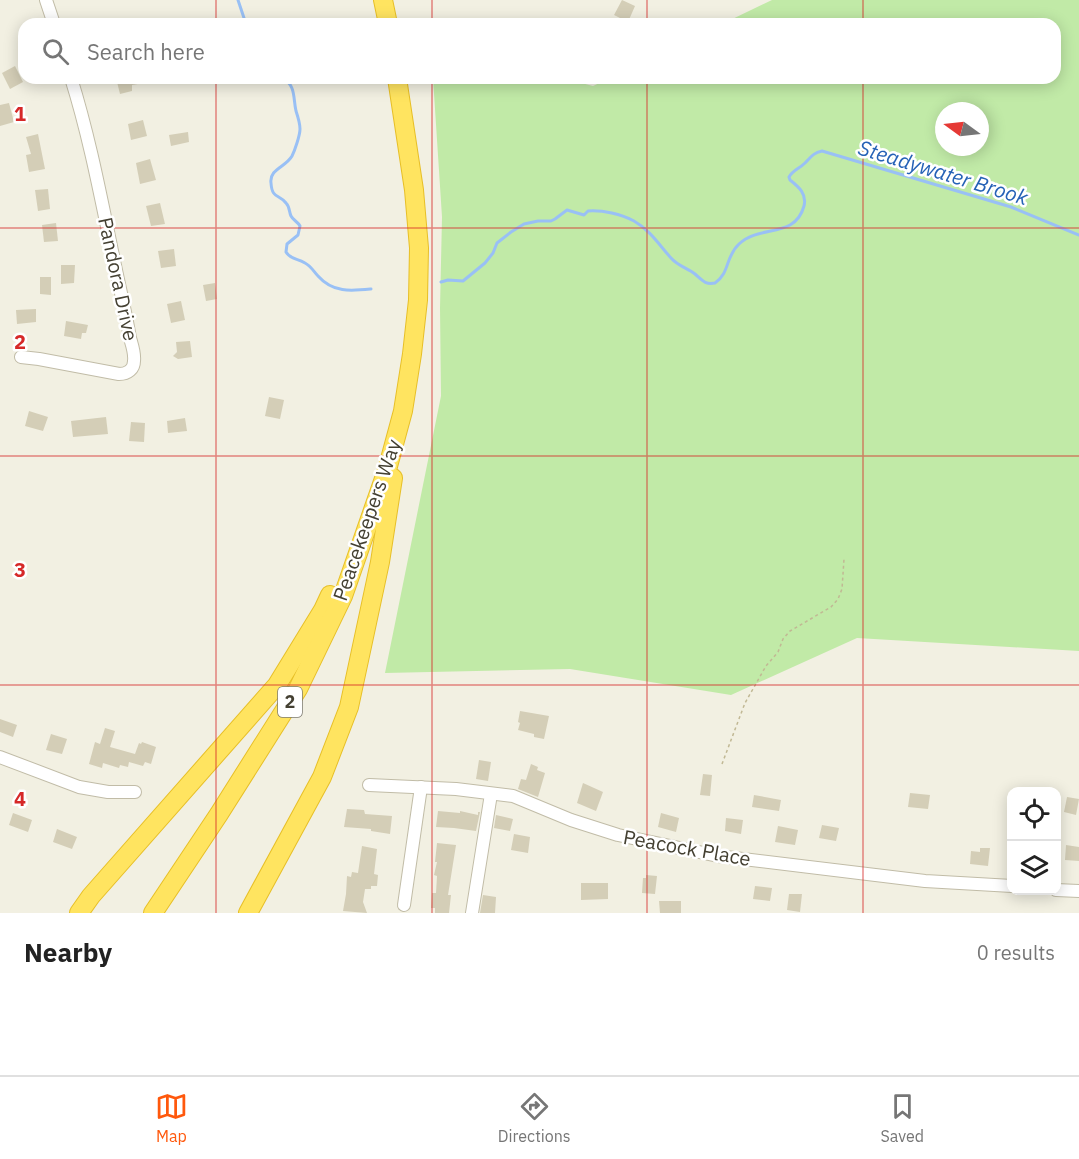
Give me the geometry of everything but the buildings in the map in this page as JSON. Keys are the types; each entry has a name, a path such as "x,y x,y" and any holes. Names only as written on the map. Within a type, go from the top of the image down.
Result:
{"highway":[{"path":"383,0 387,18"},
{"name":"Peacekeepers Way","path":"153,913 298,689 343,596 387,470 403,411 418,300 419,248 414,190 398,84"},
{"path":"248,913 322,777 349,707 380,562 403,411"},
{"path":"79,913 98,887 277,685 323,610 387,470"}],"street":[{"path":"46,0 52,18"},
{"name":"Pandora Drive","path":"21,357 119,375 127,373 134,364 128,324 94,165 73,84"},
{"path":"0,757 79,787 108,792 135,792"},
{"name":"Peacock Place","path":"369,785 456,789 513,796 571,820 618,835 718,856 925,881 1007,886"},
{"path":"404,905 421,787"},
{"path":"472,913 491,794"},
{"path":"1061,890 1079,891"}],"path":[{"path":"722,764 745,703 766,666 778,652 783,639 790,631 831,607 838,599 842,590 844,559"}],"green space":[{"path":"772,0 1079,0 1079,651 857,638 731,695 570,669 385,673 441,396 442,217 433,84 585,84 593,86 597,84 1061,84 1061,18 734,18"}],"waterway":[{"name":"Steadywater Brook","path":"238,0 244,18"},
{"name":"Steadywater Brook","path":"289,84 300,129 292,156 275,171 271,178 274,194 283,200 291,216 300,226 298,235 287,244 286,252 292,258 307,264 324,282 336,288 371,289"},
{"name":"Steadywater Brook","path":"441,282 463,281 485,263 497,243 511,232 524,224 551,221 567,210 584,215 588,211 606,212 634,221 650,233 677,263 704,282 715,283 723,275 731,254 739,244 757,234 785,227 799,216 804,206 804,198 802,191 789,177 812,156 822,151 1011,207 1079,235"}]}
